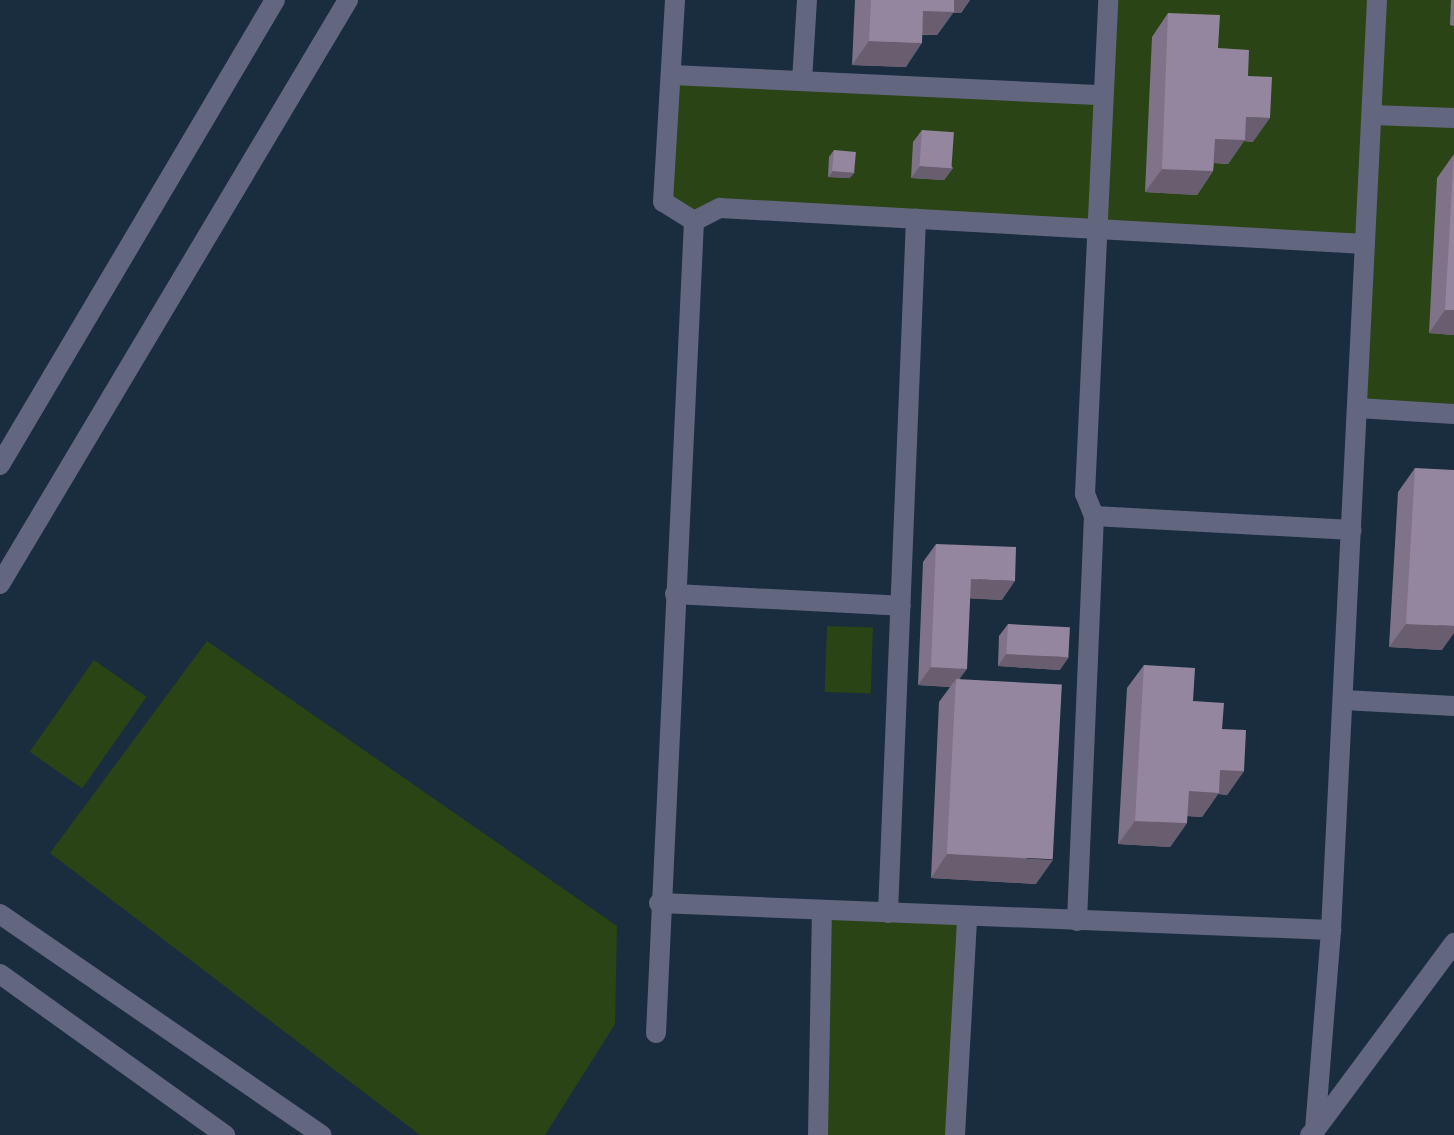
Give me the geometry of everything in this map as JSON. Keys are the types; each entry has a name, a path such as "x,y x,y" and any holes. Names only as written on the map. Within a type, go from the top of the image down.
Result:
{"street":[{"path":"0,465 275,0"},
{"path":"0,584 348,0"},
{"path":"675,0 663,202 694,221"},
{"path":"802,81 807,0"},
{"path":"1077,921 1094,516 1085,494 1108,0"},
{"path":"1313,1132 1331,930 1377,0"},
{"path":"672,75 1103,95"},
{"path":"1372,115 1454,118"},
{"path":"694,221 720,208 1365,244"},
{"path":"888,913 916,219"},
{"path":"656,1033 659,903 694,221"},
{"path":"1358,408 1454,414"},
{"path":"1094,516 1352,530"},
{"path":"675,594 901,606"},
{"path":"1344,700 1454,706"},
{"path":"659,903 1331,930"},
{"path":"818,1135 822,910"},
{"path":"0,914 321,1135"},
{"path":"955,1135 967,917"},
{"path":"1313,1132 1454,943"},
{"path":"0,974 225,1135"}],"green space":[{"path":"1108,0 1454,0 1454,414 1358,408 1366,245 720,208 694,221 663,202 672,75 1103,95"},
{"path":"827,626 873,628 871,694 825,692"},
{"path":"207,641 617,926 615,1024 545,1135 420,1135 50,853"},
{"path":"94,660 146,697 82,788 30,752"},
{"path":"822,910 967,918 955,1135 810,1135"}],"building":[{"path":"871,0 954,0 954,12 923,11 922,43 869,41"},
{"path":"1168,13 1220,15 1218,48 1249,50 1248,76 1272,77 1270,118 1246,117 1245,140 1215,139 1213,171 1162,169"},
{"path":"922,130 954,132 951,168 919,166"},
{"path":"834,150 856,152 854,173 832,171"},
{"path":"1454,154 1454,310 1445,310"},
{"path":"1415,468 1454,470 1454,626 1406,624"},
{"path":"936,544 1016,547 1015,581 971,579 967,669 931,667"},
{"path":"1008,624 1070,627 1068,657 1006,654"},
{"path":"1144,665 1195,668 1193,701 1224,703 1222,729 1246,730 1244,771 1220,770 1219,793 1189,791 1187,823 1135,821"},
{"path":"956,679 1062,685 1053,859 947,854"}]}
